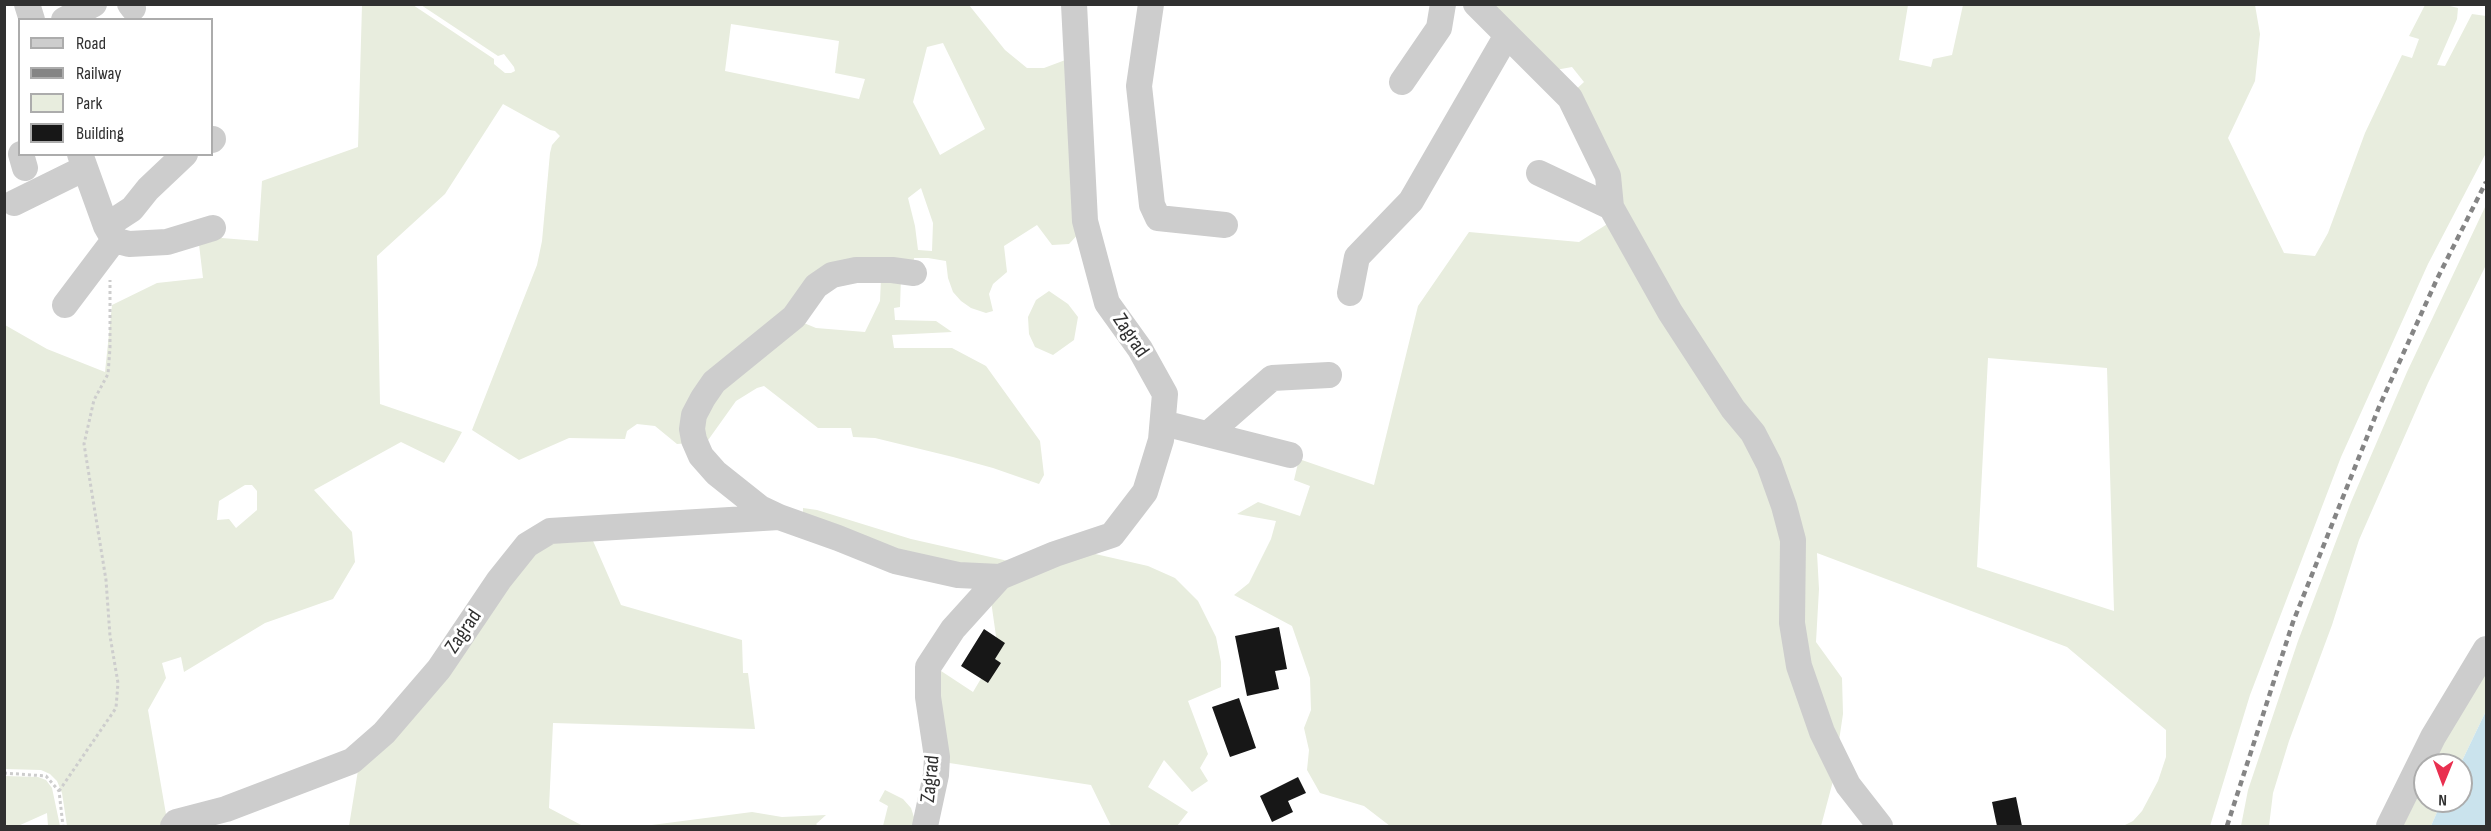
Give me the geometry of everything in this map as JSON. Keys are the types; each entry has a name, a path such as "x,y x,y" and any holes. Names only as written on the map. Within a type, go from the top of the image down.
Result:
{"street":[{"path":"68,18 94,4"},
{"name":"Zagrad","path":"925,826 936,775 937,757 928,697 928,667 953,629 1000,577 1055,554 1112,535 1145,492 1161,440 1165,394 1140,349 1107,303 1085,221 1074,4"},
{"path":"1150,4 1139,86 1152,205 1158,218 1225,225"},
{"path":"1402,82 1438,28 1443,4"},
{"path":"1476,4 1570,98 1608,176 1611,207 1670,312 1733,409 1753,433 1769,464 1784,506 1792,540 1792,623 1799,666 1822,732 1848,785 1880,826"},
{"path":"1350,293 1357,257 1411,201 1507,35"},
{"path":"65,305 110,233 148,189 183,156"},
{"path":"14,203 82,161 110,233 129,244 166,242 213,228"},
{"path":"1539,173 1611,207"},
{"name":"Zagrad","path":"914,273 892,270 856,270 832,275 816,286 794,317 714,382 694,415 693,440 701,456 716,473 759,508 779,517 895,561 958,575 1000,577"},
{"path":"1208,434 1272,378 1329,375"},
{"path":"1163,423 1290,456"},
{"name":"Zagrad","path":"173,826 176,822 226,809 352,761 384,732 439,669 499,580 527,545 550,531 779,517"},
{"path":"2389,826 2433,737 2487,649"}],"path":[{"path":"59,790 116,708 118,683 110,636 106,580 84,444 94,400 108,374 110,233"},
{"path":"4,773 46,776 59,790 63,826"}],"green space":[{"path":"362,5 413,5 494,59 494,64 505,73 511,73 515,71 514,67 504,54 498,56 421,5 969,5 1005,50 1027,68 1044,68 1068,59 1082,230 1069,244 1052,245 1037,225 1004,246 1007,272 993,284 989,294 993,311 986,313 971,308 953,292 946,261 914,258 913,268 856,266 730,363 690,443 677,444 655,426 637,424 627,431 625,439 569,438 519,460 472,430 537,265 542,241 550,153 552,145 560,136 555,131 503,104 445,194 377,256 380,404 462,432 444,463 401,442 314,490 352,532 355,562 333,599 265,623 184,672 181,657 162,663 166,678 148,710 167,820 166,826 67,826 62,793 57,781 50,774 41,770 5,769 5,325 47,349 105,372 112,305 157,283 203,278 198,236 258,241 262,181 358,147","holes":["731,24 839,41 835,73 865,79 859,99 725,71","943,43 985,129 940,155 913,102 927,47","921,188 933,223 932,251 918,250 908,198","245,485 252,485 257,491 257,510 236,528 229,519 217,520 219,501"]},
{"path":"1481,5 1908,5 1899,60 1931,67 1933,59 1952,55 1963,5 2255,5 2260,34 2255,81 2228,138 2284,253 2315,256 2328,233 2365,133 2402,55 2412,58 2419,39 2409,36 2425,5 2446,5 2458,8 2457,19 2437,65 2445,66 2472,14 2486,16 2486,153 2428,264 2341,457 2250,695 2210,826 2123,826 2133,821 2142,811 2158,781 2166,757 2166,730 2067,647 1817,553 1819,589 1816,642 1842,678 1843,714 1833,781 1821,826 1390,826 1364,806 1320,793 1307,770 1309,750 1304,728 1311,710 1310,678 1292,626 1234,595 1249,583 1271,539 1276,521 1237,514 1258,502 1300,516 1310,486 1294,480 1299,459 1374,485 1418,306 1469,232 1579,242 1620,216 1571,94 1584,82 1572,67 1550,71","holes":["1988,358 2107,368 2114,611 1977,567"]},
{"path":"2486,205 2486,265 2428,383 2359,540 2332,625 2289,741 2273,793 2269,826 2241,826 2248,790 2298,641 2351,502 2407,372"},
{"path":"901,277 900,307 894,308 895,320 936,321 952,332 892,335 894,348 952,348 986,366 1040,441 1044,475 1039,484 953,457 875,438 853,437 851,428 818,428 764,386 736,401 701,450 706,399 799,321 816,328 865,332 880,301 881,278"},
{"path":"1049,291 1068,304 1078,317 1074,340 1053,355 1035,347 1029,334 1028,317 1036,300"},
{"path":"803,508 817,510 911,539 1017,563 960,572 803,515"},
{"path":"590,534 621,605 742,640 743,673 748,673 755,729 553,723 549,808 583,826 349,826 359,764 532,547"},
{"path":"1091,553 1148,566 1175,578 1198,601 1216,637 1221,662 1221,687 1188,701 1208,754 1200,768 1208,781 1192,792 1164,760 1148,787 1188,812 1177,826 1111,826 1091,785 943,762 935,667 973,692 998,650 991,601 1011,578"},
{"path":"2486,668 2486,711 2466,753 2436,753"},
{"path":"5,776 38,777 46,780 52,788 60,826 48,826 47,813 18,826 5,826"},
{"path":"885,790 903,799 911,808 917,826 883,826 888,806 879,801"},
{"path":"2413,800 2413,813 2437,813 2431,826 2401,826"},
{"path":"752,812 782,817 826,815 816,824 818,826 644,826"}],"water":[{"path":"2486,711 2486,826 2431,826 2437,813 2473,813 2473,753 2466,753"}],"building":[{"path":"1279,627 1287,669 1275,671 1279,689 1247,696 1235,636"},
{"path":"984,629 1005,643 995,659 1001,663 988,683 961,666"},
{"path":"1239,698 1256,748 1230,757 1212,707"},
{"path":"1298,777 1306,793 1288,801 1293,812 1272,822 1260,796"},
{"path":"2016,797 2022,826 1997,826 1992,802"}],"railway":[{"path":"2227,826 2293,622 2379,407 2437,279 2486,182"}]}
